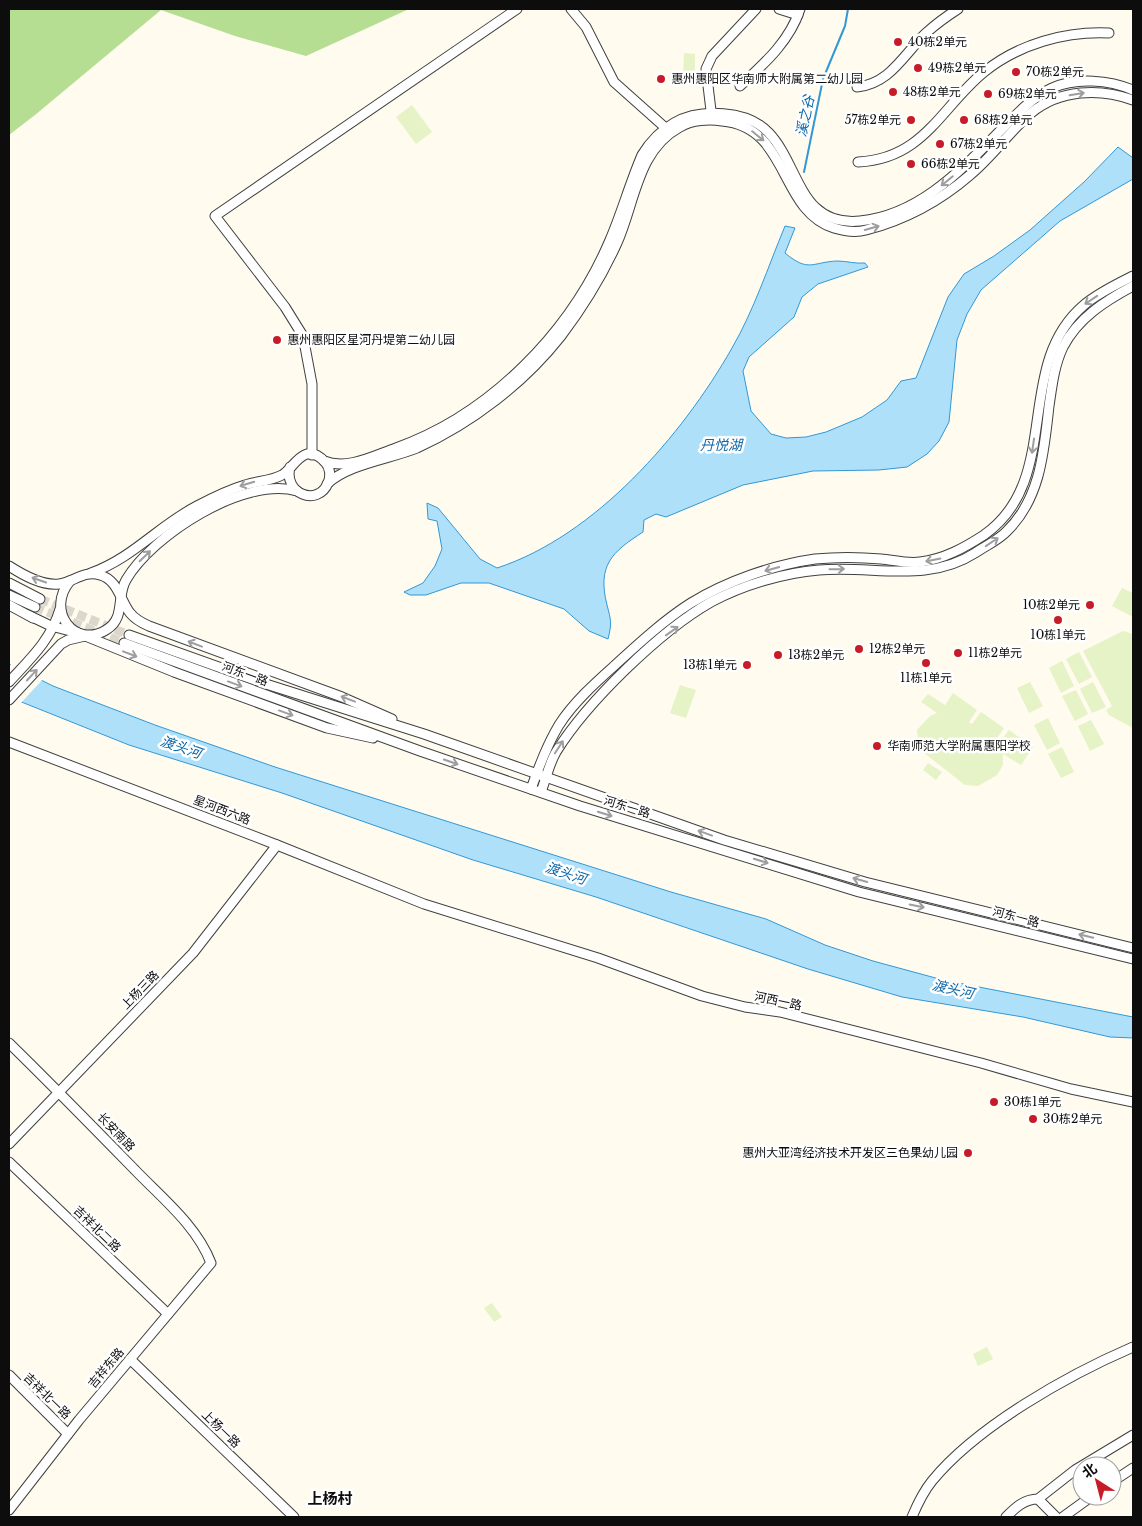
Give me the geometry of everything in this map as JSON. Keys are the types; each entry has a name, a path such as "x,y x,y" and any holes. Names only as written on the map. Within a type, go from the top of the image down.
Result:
{"street":[{"path":"312,455 312,384 303,336 285,308 215,216 517,9"},
{"path":"570,9 586,27 614,82 668,131"},
{"path":"711,117 706,69 712,56 756,9"},
{"path":"740,86 775,52 788,35 799,12 779,9"},
{"path":"857,87 869,86 882,80 926,33 958,9"},
{"path":"858,162 874,161 892,155 912,143 933,126 984,73 1021,50 1069,34 1109,34"},
{"path":"9,566 20,573 48,583 59,584 119,562 168,522 197,506 243,485 278,477 286,473 300,457 312,455 324,461 343,465 411,442 446,424 501,387 558,328 574,306 611,240 642,155 649,144 687,118 735,116 758,124 776,143 804,194 815,209 828,216 855,221 888,214 931,194 967,164 1034,99 1053,88 1076,82 1098,82 1121,85 1133,90"},
{"path":"711,117 748,128 768,144 795,194 806,210 818,221 840,230 861,231 895,220 942,197 973,173 1032,112 1051,101 1074,94 1095,91 1117,94 1133,100"},
{"path":"290,467 289,480 296,491 302,495 316,494 342,473 415,448 443,434 478,412 528,373 560,337 597,282 618,241 631,200 649,156 668,131"},
{"path":"531,789 549,742 560,723 594,684 658,629 690,604 711,592 765,571 817,559 877,558 918,562 942,558 959,550 1001,522 1017,500 1027,477 1045,371 1059,336 1083,305 1133,276"},
{"path":"541,792 555,754 569,733 618,679 665,635 712,602 781,576 819,570 855,569 918,572 951,566 1006,532 1032,494 1040,474 1052,384 1063,347 1086,316 1103,303 1133,286"},
{"path":"324,461 330,473 327,484"},
{"path":"9,700 56,650 68,640 82,634 98,634 106,630 119,616 122,586 140,561 163,539 204,512 252,492 274,488 296,491"},
{"path":"90,573 101,575 110,580 130,613 149,626 349,700 424,734"},
{"path":"70,580 60,598 60,609 63,619 82,634"},
{"path":"9,583 40,599"},
{"path":"9,595 35,607"},
{"path":"9,605 54,627 82,634 174,672 327,728 405,746"},
{"path":"9,682 45,643 54,627 60,609"},
{"path":"28,615 45,627 47,634 45,643"},
{"name":"河东一路","path":"1133,948 865,882 724,840 424,734 126,639 405,746 531,789 859,892 1133,959"},
{"name":"星河西六路","path":"9,742 277,845 424,904"},
{"name":"上杨三路","path":"9,1144 193,953 277,845"},
{"name":"河西一路","path":"424,904 598,958 702,996 745,1007 780,1012 1071,1089 1133,1102"},
{"name":"长安南路","path":"9,1043 188,1224 200,1242"},
{"name":"吉祥北二路","path":"9,1162 168,1314"},
{"name":"吉祥东路","path":"9,1510 68,1434 211,1263 200,1242"},
{"path":"912,1517 931,1482 975,1440 1042,1394 1133,1347"},
{"name":"上杨一路","path":"130,1359 294,1517"},
{"name":"吉祥北一路","path":"9,1375 68,1434"},
{"path":"1006,1517 1021,1504 1031,1499 1038,1499 1075,1470 1133,1435"},
{"path":"1122,1475 1133,1468"},
{"path":"1038,1499 1056,1517"},
{"path":"1063,1517 1078,1506"}],"green space":[{"path":"9,9 409,9 306,56 235,36 161,10 9,135"},
{"path":"684,53 695,54 695,77 683,77"},
{"path":"412,105 432,132 416,144 396,117"},
{"path":"1122,588 1133,593 1133,617 1112,606"},
{"path":"1123,631 1133,634 1133,728 1109,715 1106,710 1112,706 1083,651"},
{"path":"1079,652 1092,677 1079,684 1066,659"},
{"path":"1062,661 1074,686 1061,693 1049,668"},
{"path":"1030,682 1043,706 1029,713 1017,688"},
{"path":"1093,682 1106,707 1092,713 1080,689"},
{"path":"680,685 696,690 686,718 670,713"},
{"path":"1076,690 1088,714 1075,721 1062,696"},
{"path":"953,693 977,710 969,722 972,724 981,712 1004,728 996,740 999,743 1009,730 1033,747 1021,765 1003,754 1003,765 997,775 978,786 965,785 919,749 917,730 930,716 937,713 921,702 928,694 945,705"},
{"path":"1048,718 1060,743 1047,750 1034,725"},
{"path":"1091,720 1104,744 1090,751 1078,726"},
{"path":"1062,747 1074,772 1061,778 1048,754"},
{"path":"928,763 942,772 936,780 923,770"},
{"path":"492,1303 502,1317 494,1322 484,1308"},
{"path":"987,1347 993,1359 978,1366 973,1354"}],"water":[{"name":"丹悦湖","path":"1118,147 1133,158 1133,179 1060,221 981,290 967,314 957,340 949,422 939,441 927,454 907,467 879,470 813,471 743,485 666,517 656,514 644,520 643,532 615,553 606,570 604,591 610,622 608,639 589,631 564,609 489,583 461,583 426,595 410,595 404,592 423,583 435,566 442,549 437,521 428,519 427,503 438,508 480,559 497,568 533,553 568,533 601,508 632,479 662,448 688,415 732,348 754,304 785,226 795,228 785,253 800,263 811,265 841,261 865,263 868,267 818,284 802,297 794,317 749,357 743,371 751,411 771,434 786,438 806,437 826,432 862,417 887,400 901,381 916,378 948,297 964,274 994,256 1030,230 1084,182"},
{"name":"渡头河","path":"9,664 53,686 155,725 275,767 671,892 766,919 825,945 873,961 943,980 1133,1017 1133,1038 1110,1037 1023,1017 902,997 808,969 596,897 473,860 282,793 129,745 9,697"}],"pier":[{"path":"12,663 44,678 20,704 9,699 9,667"}],"waterway":[{"name":"溪之谷","path":"804,172 823,79 845,26 848,9"}],"tunnel":[{"path":"40,599 129,635"},
{"path":"35,607 124,643"}],"place":[{"name":"40栋2单元","path":"898,42"},
{"name":"49栋2单元","path":"918,68"},
{"name":"70栋2单元","path":"1016,72"},
{"name":"惠州惠阳区华南师大附属第二幼儿园","path":"661,79"},
{"name":"48栋2单元","path":"893,92"},
{"name":"69栋2单元","path":"988,94"},
{"name":"57栋2单元","path":"911,120"},
{"name":"68栋2单元","path":"964,120"},
{"name":"67栋2单元","path":"940,144"},
{"name":"66栋2单元","path":"911,164"},
{"name":"惠州惠阳区星河丹堤第二幼儿园","path":"277,340"},
{"name":"10栋2单元","path":"1090,605"},
{"name":"10栋1单元","path":"1058,620"},
{"name":"12栋2单元","path":"859,649"},
{"name":"11栋2单元","path":"958,653"},
{"name":"13栋2单元","path":"778,655"},
{"name":"11栋1单元","path":"926,663"},
{"name":"13栋1单元","path":"747,665"},
{"name":"华南师范大学附属惠阳学校","path":"877,746"},
{"name":"30栋1单元","path":"994,1102"},
{"name":"30栋2单元","path":"1033,1119"},
{"name":"惠州大亚湾经济技术开发区三色果幼儿园","path":"968,1153"}],"district":[{"name":"上杨村","path":"330,1499"}]}
